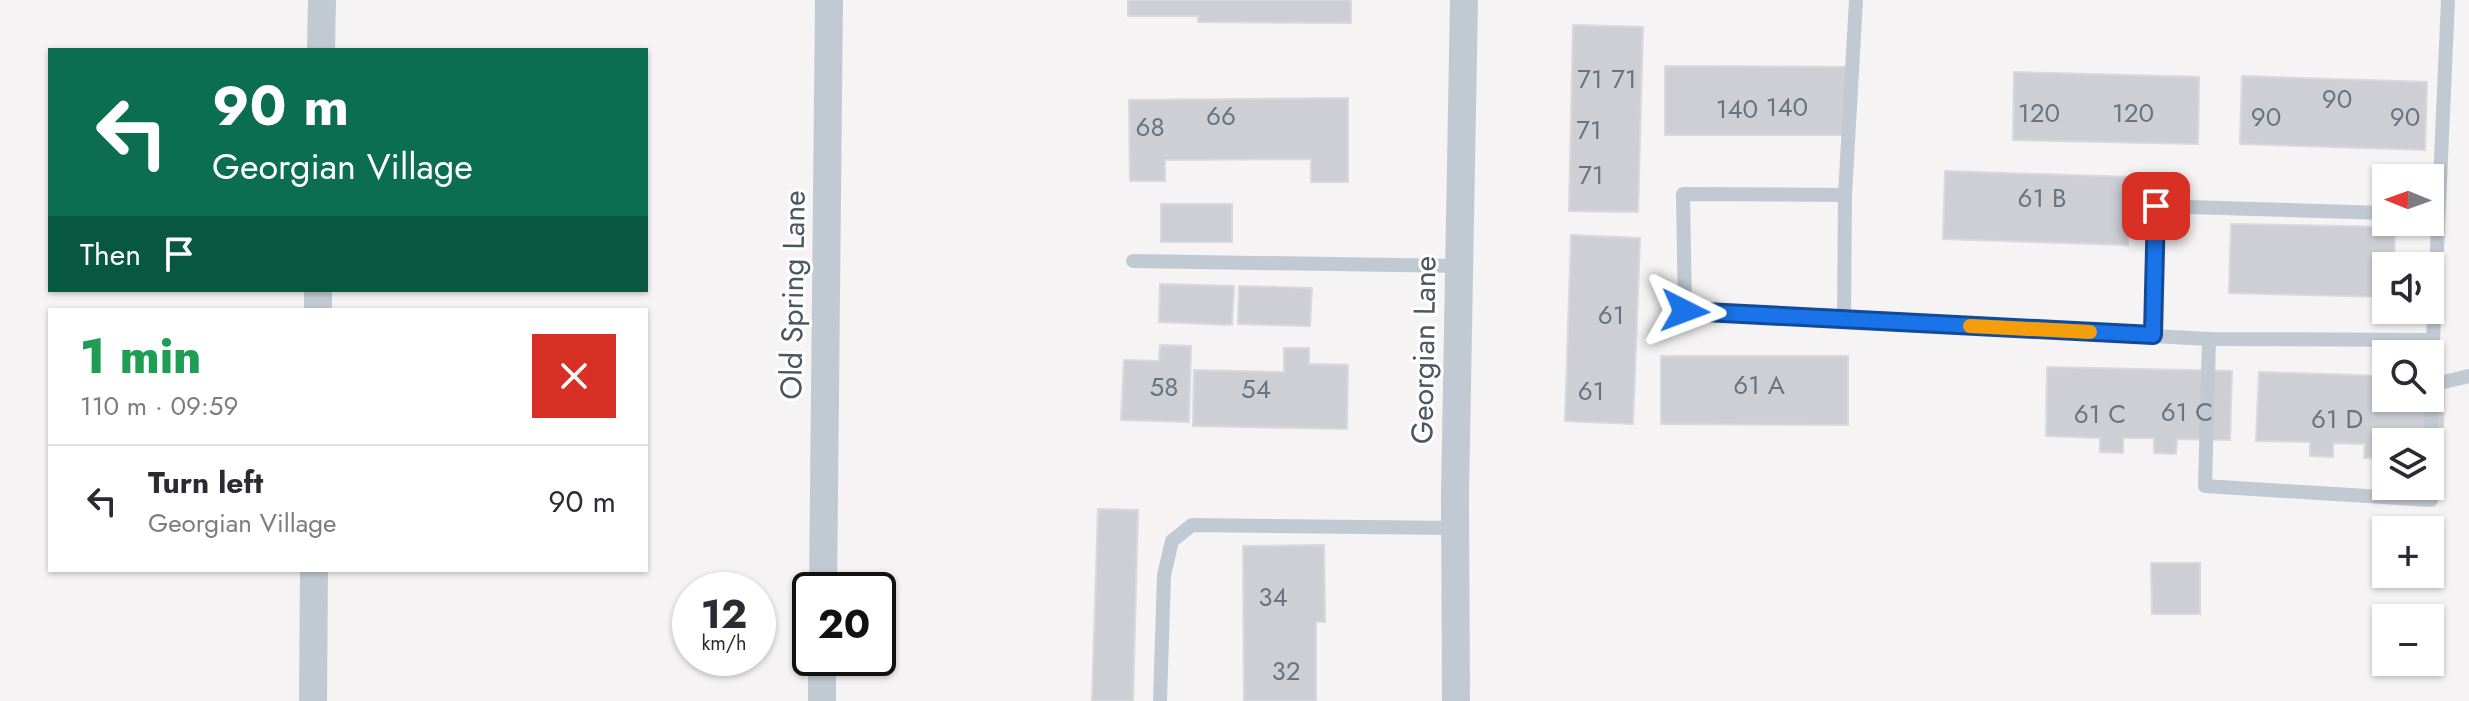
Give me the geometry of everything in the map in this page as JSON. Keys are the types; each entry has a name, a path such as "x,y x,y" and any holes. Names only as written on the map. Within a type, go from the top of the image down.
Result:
{"street":[{"path":"321,48 322,0"},
{"name":"Old Spring Lane","path":"823,572 829,0"},
{"name":"Georgian Lane","path":"1456,701 1464,0"},
{"path":"313,701 314,572"},
{"path":"822,676 822,701"}],"lane":[{"path":"1844,319 1845,195 1856,0"},
{"path":"2437,164 2448,0"},
{"path":"1845,195 1683,194 1685,311 2209,339 2433,340 2434,236"},
{"path":"2153,335 2156,206 2372,213"},
{"path":"1133,261 1459,266"},
{"path":"2209,339 2205,486 2431,500 2431,412"},
{"path":"2444,382 2469,376"},
{"path":"1160,701 1164,575 1172,541 1192,525 1456,528"}],"building":[{"path":"1128,0 1351,0 1351,23 1198,22 1198,16 1128,16"},
{"path":"1573,25 1643,27 1638,212 1569,211"},
{"path":"1665,66 1851,67 1851,135 1665,135"},
{"path":"2014,72 2199,77 2198,144 2013,140"},
{"path":"2242,76 2427,82 2425,150 2240,144"},
{"path":"1348,98 1348,182 1311,182 1311,159 1165,160 1165,181 1130,181 1129,100"},
{"path":"1945,171 2130,177 2128,245 1943,239"},
{"path":"1161,204 1232,204 1232,242 1161,242"},
{"path":"2231,224 2372,227 2372,236 2395,236 2394,252 2372,252 2372,297 2229,293"},
{"path":"1571,235 1640,238 1633,424 1565,421"},
{"path":"1160,284 1234,286 1232,325 1159,322"},
{"path":"1239,286 1312,288 1310,326 1238,324"},
{"path":"1160,345 1191,346 1189,422 1121,420 1124,360 1159,361"},
{"path":"1284,348 1309,348 1309,364 1348,365 1347,429 1193,426 1194,370 1284,372"},
{"path":"1661,356 1848,356 1848,425 1661,424"},
{"path":"2047,367 2232,371 2230,440 2177,439 2176,454 2154,453 2154,438 2123,438 2123,453 2100,452 2100,438 2046,436"},
{"path":"2259,372 2372,376 2372,412 2444,412 2443,428 2372,428 2372,458 2364,458 2365,444 2333,443 2333,457 2310,456 2310,442 2256,441"},
{"path":"1098,509 1138,510 1133,701 1092,701"},
{"path":"1324,545 1325,622 1316,622 1316,701 1244,701 1243,546"},
{"path":"2151,563 2200,563 2200,614 2152,614"}],"slow traffic":[{"path":"1970,326 2090,332"}],"route":[{"path":"1685,311 2153,335 2156,206"}]}
